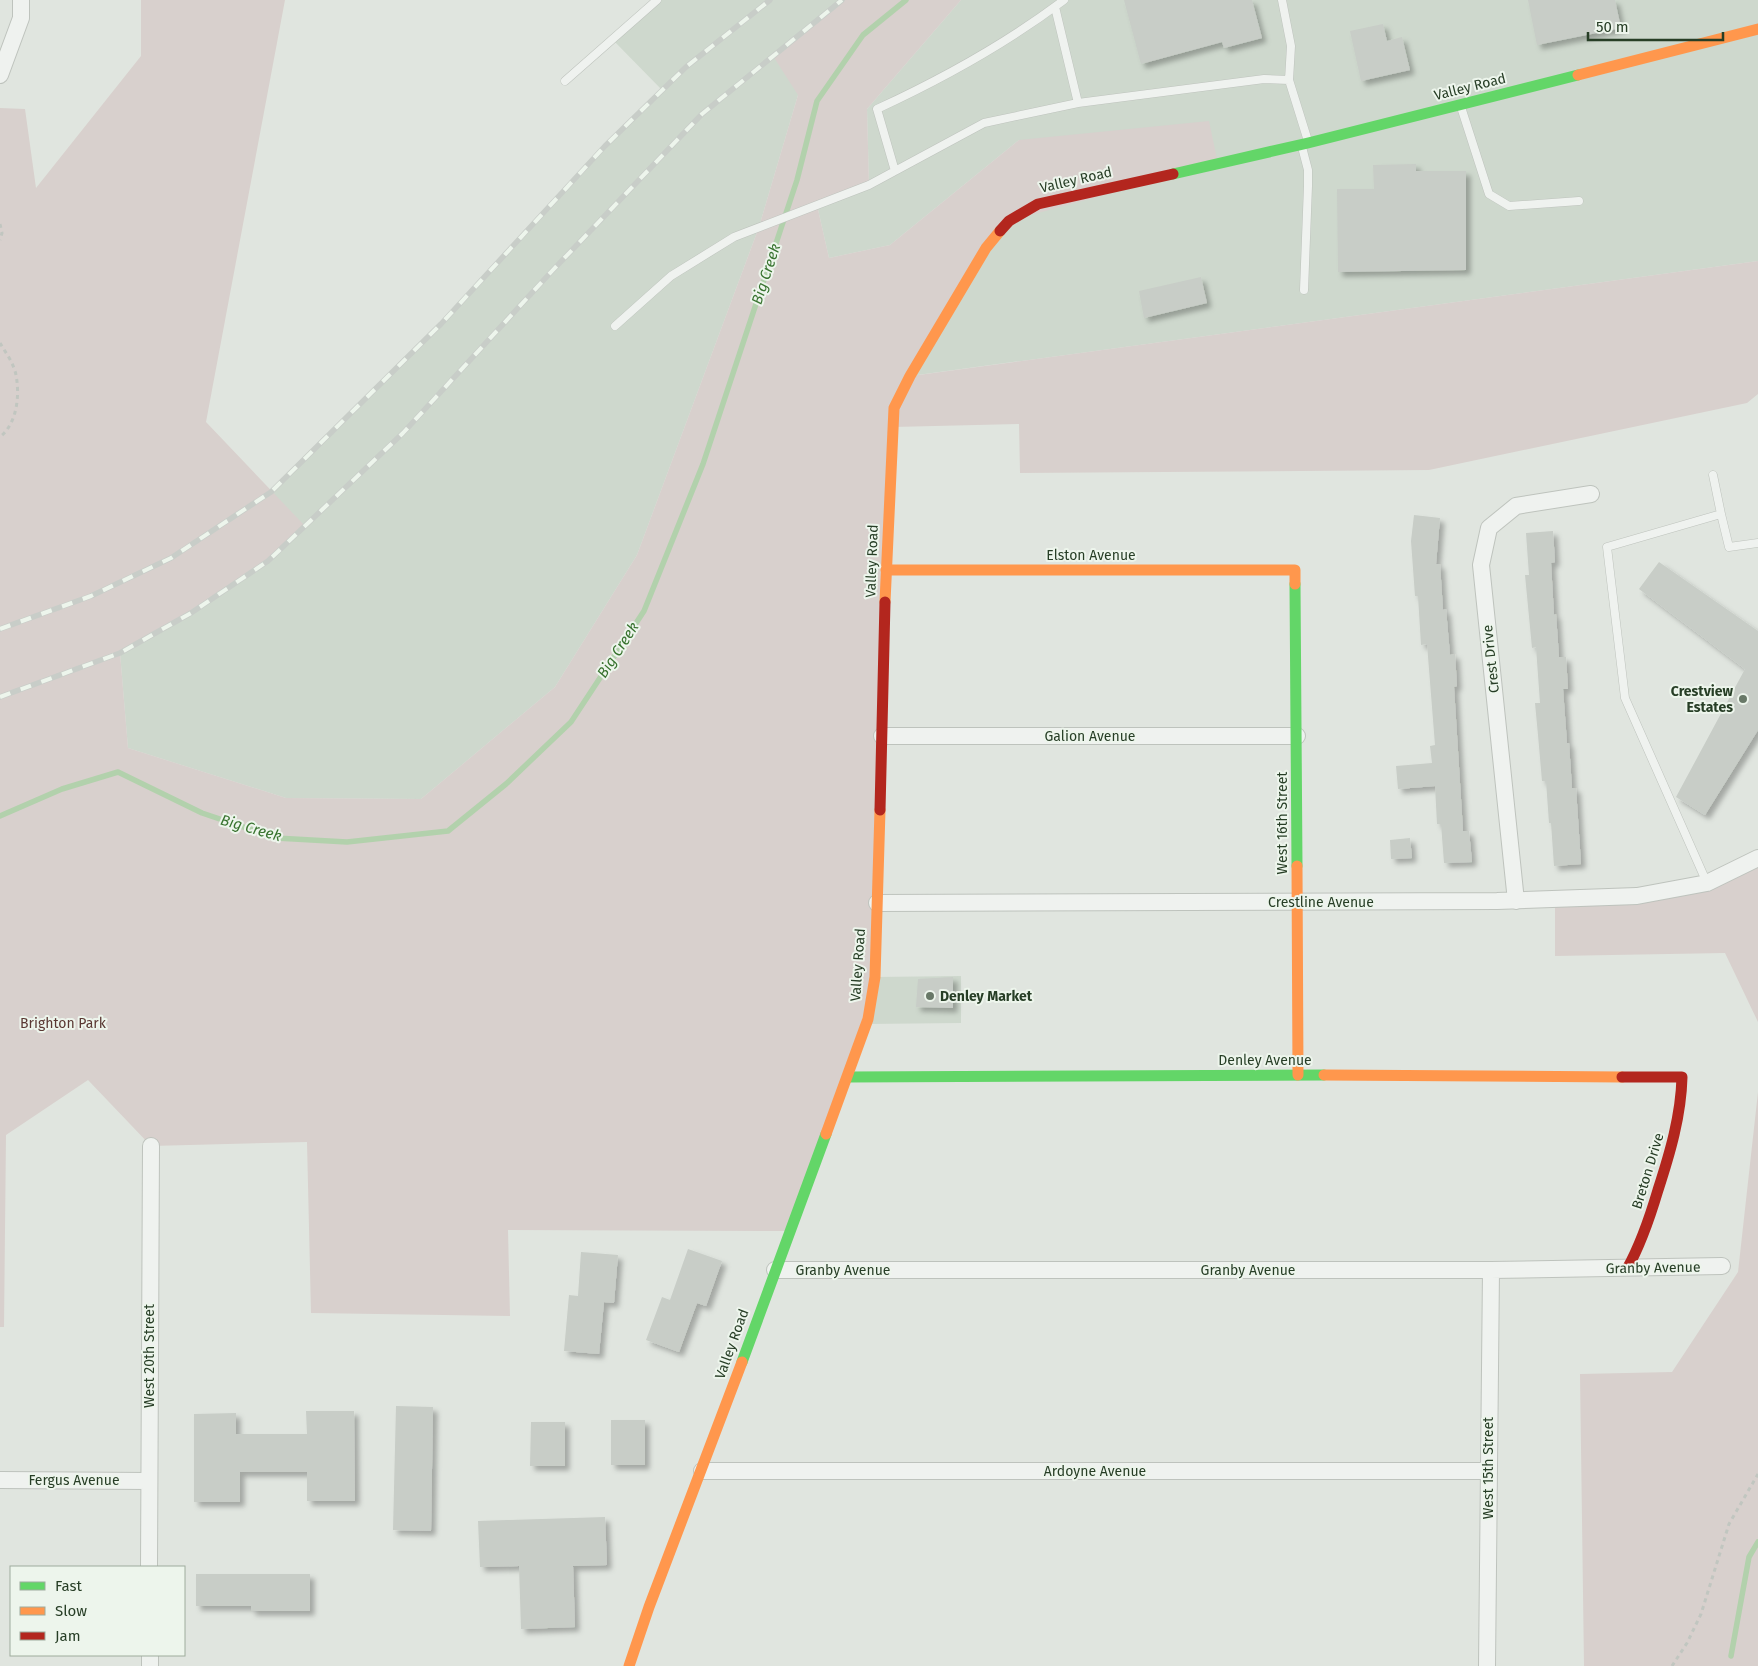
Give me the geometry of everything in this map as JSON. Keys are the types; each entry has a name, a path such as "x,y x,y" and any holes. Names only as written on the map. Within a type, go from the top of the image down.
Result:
{"street":[{"path":"2,66 20,18 20,0"},
{"name":"Valley Road","path":"629,1666 649,1607 702,1471 868,1019 875,982 886,570 894,408 910,376 986,248 1009,220 1038,204 1305,144 1758,29"},
{"name":"Crest Drive","path":"1516,901 1481,565 1489,528 1516,506 1590,494"},
{"name":"Elston Avenue","path":"886,570 1295,570"},
{"name":"West 16th Street","path":"1295,570 1298,1075"},
{"name":"Galion Avenue","path":"882,736 1297,736"},
{"name":"Crestline Avenue","path":"877,903 1516,901 1637,896 1707,882 1758,858"},
{"name":"Denley Avenue","path":"848,1077 1298,1075 1682,1077"},
{"name":"Breton Drive","path":"1627,1269 1640,1247 1677,1130 1682,1104 1682,1077"},
{"name":"West 20th Street","path":"149,1566 151,1146"},
{"name":"Granby Avenue","path":"775,1270 1491,1270 1722,1266"},
{"name":"West 15th Street","path":"1487,1666 1491,1270"},
{"name":"Ardoyne Avenue","path":"702,1471 1488,1471"},
{"name":"Fergus Avenue","path":"0,1480 148,1481"}],"lane":[{"path":"565,81 657,0"},
{"path":"895,171 877,109 910,94 998,44 1064,0"},
{"path":"1282,0 1292,46 1289,80 1305,144 1308,170 1304,290"},
{"path":"1055,7 1078,102"},
{"path":"615,326 671,276 734,237 869,185 984,123 1078,102 1264,78 1289,80"},
{"path":"1460,105 1489,194 1509,206 1580,201"},
{"path":"1713,474 1730,547 1758,543"},
{"path":"1707,882 1625,698 1608,547 1721,514"}],"path":[{"path":"0,224 0,240"},
{"path":"0,344 16,374 17,396 15,414 6,432 0,438"},
{"path":"1672,1666 1688,1643 1700,1614 1729,1524 1758,1474"}],"shaded area":[{"path":"657,0 842,0 831,7 798,95 759,227 637,555 555,687 421,799 286,798 128,748 120,653 191,613 305,527 271,492 441,324 605,146 662,90 612,39"},
{"path":"961,0 1758,0 1758,261 910,376 1019,140 890,245 829,258 817,205 869,185 867,109"},
{"path":"961,976 961,1023 867,1024 875,977"}],"green space":[{"name":"Brighton Park","path":"141,0 285,0 206,422 305,526 268,561 191,613 120,653 128,748 286,798 421,799 555,687 637,555 759,227 798,95 773,56 842,0 961,0 867,109 869,185 817,205 829,258 890,245 1019,140 1209,121 1218,164 1009,221 911,376 1758,261 1758,394 1747,403 1429,470 1020,473 1019,424 893,427 875,982 790,1231 508,1230 510,1316 311,1313 307,1142 151,1146 88,1080 6,1135 4,1327 0,1327 0,108 25,109 36,188 141,56"},
{"path":"1758,858 1758,1022 1725,953 1555,956 1555,899 1707,883"},
{"path":"1758,1092 1758,1666 1584,1666 1580,1374 1672,1372 1738,1272"}],"building":[{"path":"1124,0 1252,0 1262,38 1224,48 1222,42 1141,64"},
{"path":"1528,0 1615,0 1621,28 1537,45"},
{"path":"1383,24 1387,41 1402,37 1410,70 1361,81 1350,31"},
{"path":"1416,164 1416,171 1466,171 1466,270 1338,272 1337,189 1374,189 1373,165"},
{"path":"1201,277 1207,303 1144,318 1139,291"},
{"path":"1414,515 1440,518 1436,564 1440,564 1443,610 1446,609 1450,655 1455,654 1457,686 1454,687 1463,831 1469,831 1472,862 1444,863 1441,824 1437,824 1435,786 1398,789 1396,766 1432,763 1430,746 1435,745 1427,644 1421,645 1418,596 1415,596 1411,541"},
{"path":"1553,531 1555,562 1551,563 1554,615 1556,614 1559,657 1566,657 1568,689 1563,689 1572,788 1576,788 1581,864 1554,866 1546,781 1542,781 1535,703 1540,703 1536,647 1532,648 1525,575 1529,575 1526,533"},
{"name":"Crestview Estates","path":"1659,562 1758,631 1758,730 1705,815 1676,797 1745,669 1639,589"},
{"path":"1410,838 1412,858 1391,859 1390,840"},
{"path":"953,977 953,1008 916,1007 918,979"},
{"path":"688,1249 722,1261 706,1306 697,1303 679,1352 646,1340 662,1297 670,1300"},
{"path":"581,1252 618,1255 614,1303 604,1302 599,1354 564,1351 569,1295 578,1296"},
{"path":"396,1406 433,1407 431,1531 393,1530"},
{"path":"306,1411 354,1411 355,1501 307,1501 307,1472 240,1472 240,1502 194,1502 194,1414 236,1413 236,1434 307,1434"},
{"path":"611,1420 645,1420 645,1465 611,1465"},
{"path":"531,1422 565,1422 565,1466 530,1466"},
{"path":"605,1517 607,1565 573,1566 575,1627 521,1629 519,1566 480,1567 478,1521"},
{"path":"196,1574 310,1574 310,1611 251,1611 251,1606 196,1606"}],"waterway":[{"name":"Big Creek","path":"0,816 62,789 118,772 202,813 276,838 347,842 448,831 506,784 571,722 644,611 703,464 797,180 817,101 863,35 906,0"},
{"path":"1731,1656 1749,1557 1758,1542"}],"railway":[{"path":"0,629 91,596 171,558 271,492 441,324 605,146 686,67 770,0"},
{"path":"0,697 120,653 191,613 268,561 403,433 552,271 702,114 842,0"}],"traffic: fast":[{"path":"1173,174 1308,143 1578,75"},
{"path":"1295,584 1297,866"},
{"path":"848,1077 1324,1075"},
{"path":"742,1362 826,1134"}],"traffic: slow":[{"path":"1578,75 1758,29"},
{"path":"885,602 894,408 910,376 986,248 1000,231"},
{"path":"886,570 1295,570 1295,584"},
{"path":"826,1134 868,1019 875,977 880,810"},
{"path":"1297,866 1298,1075"},
{"path":"1324,1075 1622,1077"},
{"path":"629,1666 649,1607 742,1362"}],"traffic: jam":[{"path":"1000,231 1009,221 1038,204 1173,174"},
{"path":"880,810 885,602"},
{"path":"1622,1077 1682,1077 1677,1120 1667,1162 1645,1230 1627,1269"}],"place":[{"name":"Crestview Estates","path":"1743,699"},
{"name":"Denley Market","path":"930,996"}]}
